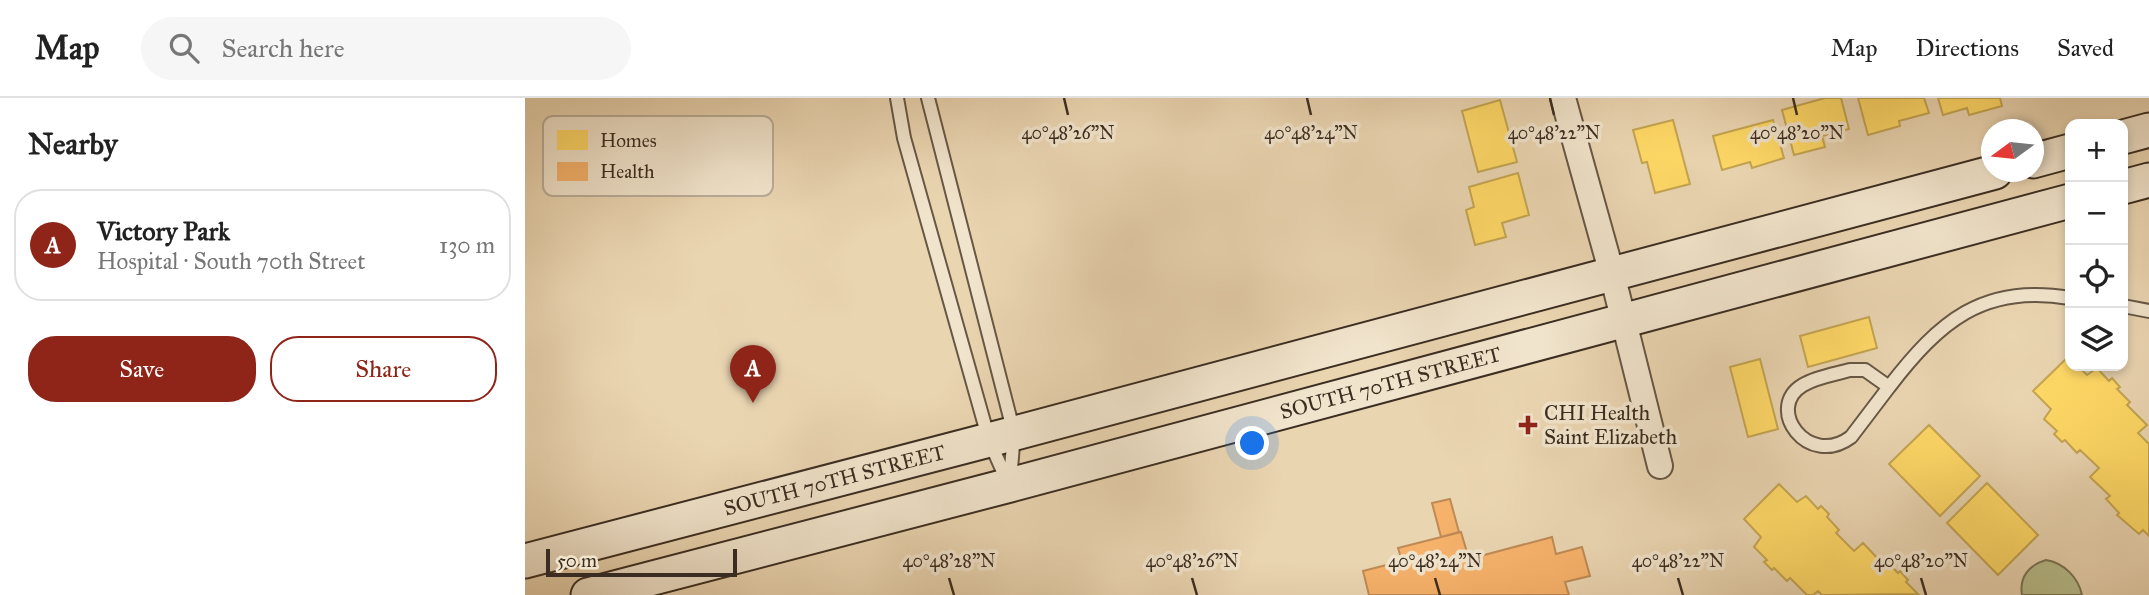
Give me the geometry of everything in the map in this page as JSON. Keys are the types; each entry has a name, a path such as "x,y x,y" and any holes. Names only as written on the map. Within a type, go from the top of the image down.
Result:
{"main road":[{"path":"2128,136 2149,130"},
{"path":"2044,158 2065,152"},
{"name":"SOUTH 70TH STREET","path":"525,561 1002,437 1981,176"},
{"path":"2128,186 2149,180"},
{"name":"SOUTH 70TH STREET","path":"588,595 1010,485 2065,202"}],"street":[{"path":"1563,98 1612,274 1660,466"}],"lane":[{"path":"897,98 904,138 1002,437 1010,485"},
{"path":"928,98 1002,437 1010,485"},
{"path":"1889,387 1865,369 1850,370 1805,383 1797,389 1791,400 1791,425 1799,437 1809,443 1820,446 1845,441 1925,344 1957,317 2011,296 2065,298"},
{"path":"2128,307 2149,310"}],"green space":[{"path":"2046,560 2059,564 2069,572 2082,595 2022,595 2024,577 2035,565"}],"building: Homes":[{"path":"1825,98 1841,98 1849,129 1822,136 1825,147 1794,155 1782,110"},
{"path":"1858,98 1924,98 1929,113 1899,121 1900,126 1868,135"},
{"path":"1938,98 2000,98 2002,106 1969,115 1967,108 1943,115"},
{"path":"1500,100 1517,162 1478,172 1462,111"},
{"path":"1673,120 1690,184 1655,193 1647,162 1642,163 1633,130"},
{"path":"1773,120 1784,158 1752,168 1750,162 1722,170 1713,136"},
{"path":"1518,173 1529,215 1502,223 1506,237 1475,245 1466,210 1474,207 1469,187"},
{"path":"1869,317 1877,348 1808,367 1800,336"},
{"path":"1760,359 1778,429 1748,437 1730,367"},
{"path":"2065,360 2065,371 2083,371 2087,375 2093,371 2100,371 2109,381 2112,378 2120,387 2117,389 2130,402 2127,405 2147,425 2138,433 2149,444 2149,536 2143,530 2139,534 2117,515 2119,513 2106,499 2110,496 2090,477 2099,468 2080,450 2077,453 2065,440 2062,442 2054,434 2057,431 2044,419 2051,409 2033,391"},
{"path":"1929,425 1980,476 1940,516 1889,464"},
{"path":"1987,483 2038,535 1998,575 1947,523"},
{"path":"1779,484 1797,502 1806,496 1818,509 1821,506 1839,530 1836,533 1854,551 1863,543 1882,563 1885,560 1898,573 1900,571 1918,594 1822,595 1818,591 1807,595 1790,578 1787,581 1774,568 1772,570 1764,562 1767,560 1754,547 1761,537 1744,519"}],"building: Health":[{"path":"1450,499 1459,532 1441,537 1432,503"},
{"path":"1461,532 1469,559 1552,537 1556,554 1582,547 1590,576 1565,582 1569,595 1369,595 1363,571 1402,561 1398,548"}],"place":[{"name":"Victory Park","path":"753,403"},
{"name":"CHI Health Saint Elizabeth","path":"1528,425"}]}
